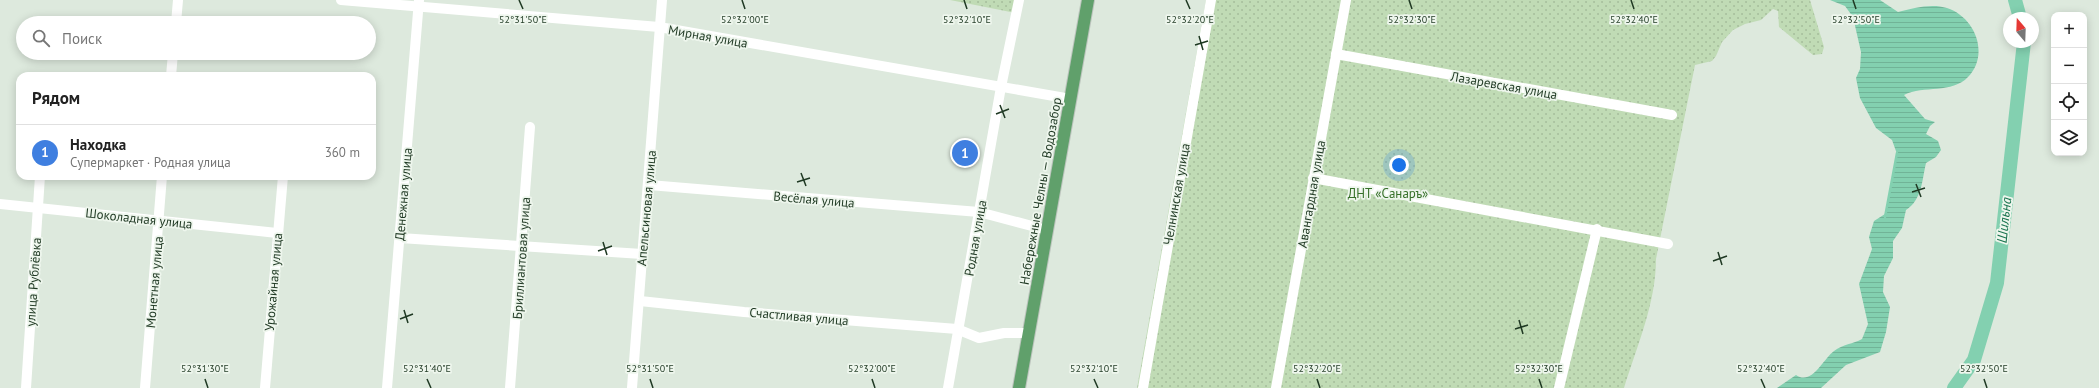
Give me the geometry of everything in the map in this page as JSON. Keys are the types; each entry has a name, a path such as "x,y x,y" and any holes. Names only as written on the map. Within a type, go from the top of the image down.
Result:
{"main road":[{"name":"Набережные Челны — Водозабор","path":"1019,388 1088,0"}],"street":[{"path":"177,16 178,0"},
{"name":"Мирная улица","path":"341,0 419,4 659,27 1071,99"},
{"name":"Апельсиновая улица","path":"632,388 640,301 642,254 649,185 662,0"},
{"name":"Родная улица","path":"948,388 1001,87 1019,0"},
{"name":"Челнинская улица","path":"1143,388 1211,0"},
{"name":"Авангардная улица","path":"1276,388 1346,0"},
{"name":"Денежная улица","path":"387,388 419,4"},
{"name":"Лазаревская улица","path":"1336,54 1672,115"},
{"path":"171,72 172,60"},
{"name":"Бриллиантовая улица","path":"510,388 530,128"},
{"path":"1313,178 1597,229 1668,244"},
{"name":"улица Рублёвка","path":"26,388 40,180"},
{"name":"Монетная улица","path":"145,388 162,180"},
{"name":"Урожайная улица","path":"265,388 283,180"},
{"name":"Весёлая улица","path":"649,185 979,212 1047,230"},
{"name":"Шоколадная улица","path":"0,204 159,219 277,233"},
{"path":"1559,388 1597,229"},
{"path":"400,238 642,254"},
{"name":"Счастливая улица","path":"640,301 744,312 958,329 979,338 1004,333 1028,333"}],"green space":[{"path":"950,0 1022,0 1020,14"},
{"name":"ДНТ «Санаръ»","path":"1206,0 1810,0 1824,47 1822,54 1813,55 1779,27 1778,11 1773,9 1761,20 1745,24 1733,30 1722,42 1716,56 1712,61 1695,65 1656,259 1653,292 1645,324 1624,388 1137,388"}],"shaded area":[{"path":"1830,0 1880,0 1898,12 1929,6 1947,8 1965,19 1972,28 1978,47 1978,58 1975,68 1968,77 1954,86 1920,90 1904,95 1925,119 1935,122 1930,126 1926,134 1938,141 1941,150 1936,157 1926,163 1918,195 1911,206 1906,210 1902,228 1893,241 1893,258 1884,276 1883,292 1890,307 1886,332 1880,352 1846,365 1821,388 1777,388 1796,375 1807,377 1817,370 1834,351 1862,339 1868,324 1859,284 1872,249 1869,237 1874,221 1885,214 1897,154 1892,140 1876,128 1860,98 1856,78 1860,69 1861,52 1853,17 1845,6"}],"waterway":[{"name":"Шильна","path":"2015,0 2018,12"},
{"name":"Шильна","path":"1954,388 1974,360 1997,283 2023,48"},
{"path":"1885,217 1897,153"}],"place":[{"name":"Находка","path":"965,153"}]}
